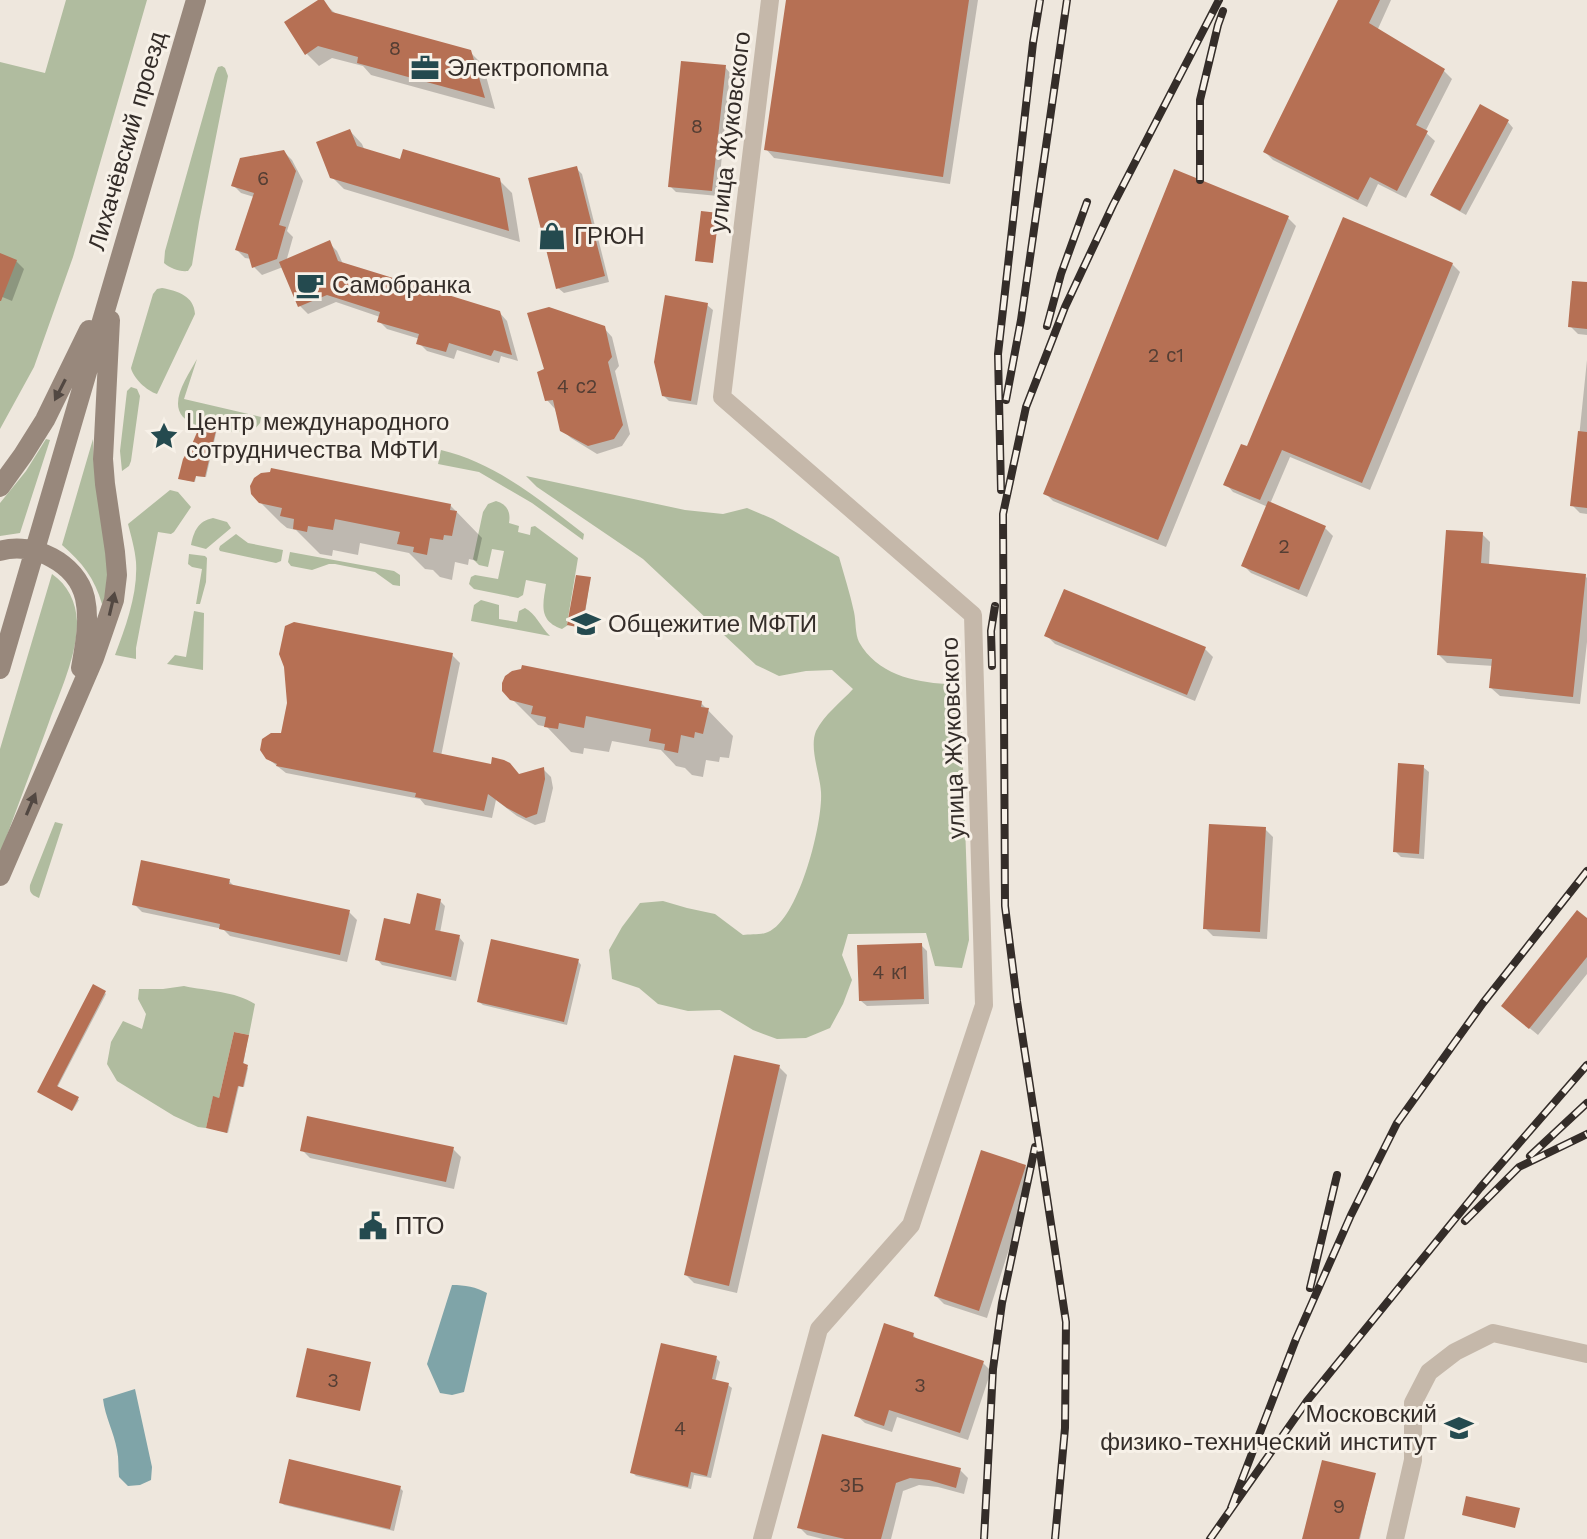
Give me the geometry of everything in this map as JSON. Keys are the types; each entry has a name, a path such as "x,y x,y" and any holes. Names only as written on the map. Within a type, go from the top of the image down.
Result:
{"main road":[{"name":"Лихачёвский проезд","path":"0,669 196,0"},
{"name":"Лихачёвский проезд","path":"0,487 45,420 109,296"},
{"name":"Лихачёвский проезд","path":"0,876 75,703 114,600 117,575 103,459 110,339 109,296"},
{"path":"0,551 35,550 51,556 64,566 85,595 85,644 75,703"}],"street":[{"name":"улица Жуковского","path":"762,1539 819,1329 911,1225 984,1005 973,615 722,397 770,0"},
{"path":"1395,1539 1413,1460 1413,1403 1429,1372 1455,1352 1493,1333 1587,1354"}],"green space":[{"path":"66,0 147,0 73,257 34,367 0,429 0,62 45,73"},
{"path":"222,66 228,76 192,265 188,271 178,270 164,263 165,251 215,74"},
{"path":"162,288 188,299 195,314 157,394 141,384 131,368 153,294"},
{"path":"197,359 184,399 261,417 254,430 235,432 216,429 216,421 210,416 204,417 199,426 187,421 181,414 179,396"},
{"path":"131,387 137,389 140,396 131,461 122,471 120,451 127,391"},
{"path":"46,439 50,440 20,533 0,536 0,503 26,471"},
{"path":"93,439 94,466 108,554 106,601 102,604 87,572 62,545"},
{"path":"441,450 480,464 517,484 584,534 583,540 532,503 479,472 438,464"},
{"path":"526,476 685,510 723,514 747,508 773,519 839,557 858,639 867,653 897,674 946,684 961,708 969,940 962,968 935,966 926,933 848,934 842,955 852,980 830,1028 806,1038 777,1039 753,1030 720,1010 688,1011 658,1004 639,988 612,979 609,950 640,903 663,901 715,914 743,935 765,933 779,924 799,890 818,825 821,792 814,753 816,731 853,689 832,670 779,676 756,665 643,559 537,487"},
{"path":"170,490 178,492 191,507 174,532 158,532 136,659 115,655 135,586 135,557 128,524"},
{"path":"496,501 507,509 509,523 519,526 518,532 530,535 531,527 535,526 578,558 568,625 562,629 546,617 543,605 546,584 526,580 523,595 518,598 474,589 469,584 475,575 498,579 504,551 492,549 488,567 479,565 473,559 483,512 488,504"},
{"path":"213,518 227,522 231,528 206,549 191,545 198,527"},
{"path":"236,534 248,543 283,550 281,561 276,563 220,551 220,546"},
{"path":"290,552 394,571 400,575 400,586 393,585 375,572 335,564 312,570 291,566 288,562"},
{"path":"189,554 207,558 206,582 200,604 196,604 202,569 188,564"},
{"path":"52,574 67,589 75,607 75,646 0,855 0,749"},
{"path":"481,600 499,605 499,619 517,622 519,611 525,608 550,636 471,621 474,605"},
{"path":"194,611 204,613 203,670 167,664 175,655 186,657"},
{"path":"55,822 63,824 39,898 32,893 30,885"},
{"path":"184,986 230,994 255,1004 249,1035 234,1032 219,1098 213,1097 206,1128 174,1116 117,1081 107,1064 111,1042 123,1021 142,1029 146,1014 138,999 139,989"}],"water":[{"path":"452,1285 487,1293 464,1392 452,1395 440,1393 427,1364"},
{"path":"135,1389 152,1467 151,1480 128,1486 119,1477 117,1450 103,1399"}],"building":[{"path":"318,0 324,0 332,12 471,50 485,98 357,63 358,57 318,46 305,55 284,22"},
{"path":"786,0 969,0 943,177 764,150"},
{"path":"1338,0 1380,0 1369,23 1445,69 1416,125 1428,131 1397,191 1370,177 1358,200 1263,152"},
{"path":"681,61 726,65 712,191 668,187"},
{"path":"1480,104 1509,120 1460,211 1430,195"},
{"path":"350,129 357,146 400,159 403,149 500,178 509,231 330,178 316,142"},
{"path":"284,150 296,171 279,225 286,227 277,259 252,268 248,254 235,250 254,193 231,186 240,158"},
{"path":"577,166 605,276 556,289 528,178"},
{"path":"1174,169 1289,216 1158,540 1043,494"},
{"path":"701,211 719,213 713,263 695,261"},
{"path":"1343,217 1453,263 1362,483 1282,450 1260,500 1223,485 1241,444 1247,446"},
{"path":"330,240 338,261 500,311 512,355 494,350 491,356 449,343 446,352 416,344 419,334 377,322 380,312 327,295 298,307 279,262"},
{"path":"0,253 17,260 1,301 0,301"},
{"path":"1572,281 1587,282 1587,329 1568,327"},
{"path":"665,295 708,303 691,401 662,396 654,362"},
{"path":"549,307 605,326 612,357 608,362 623,425 614,439 588,446 560,431 553,400 545,401 537,372 544,369 527,313"},
{"path":"204,416 214,418 217,426 205,477 196,476 194,482 178,479 183,459"},
{"path":"1578,431 1587,432 1587,508 1570,506"},
{"path":"271,468 451,504 450,510 457,511 452,536 444,535 443,540 430,538 427,555 413,552 414,547 397,544 400,532 335,519 333,530 308,526 307,532 293,529 294,519 280,516 282,508 259,503 251,494 250,486 254,478 270,472"},
{"path":"1268,501 1326,526 1299,590 1241,566"},
{"path":"1446,530 1483,532 1481,563 1586,574 1573,697 1489,688 1492,659 1437,655"},
{"path":"576,575 591,577 582,628 567,625"},
{"path":"1064,589 1206,647 1187,695 1044,636"},
{"path":"294,622 453,653 433,752 491,764 492,757 504,760 519,774 544,767 545,779 537,814 526,818 488,794 484,811 415,797 416,793 276,766 266,759 260,750 262,739 271,733 281,733 287,703 284,667 279,654 285,626"},
{"path":"522,665 702,701 701,707 709,708 703,734 695,732 694,738 681,735 678,753 664,750 665,744 649,741 651,729 586,716 584,728 559,723 558,729 544,727 546,717 531,714 533,706 510,700 502,691 505,676 521,669"},
{"path":"1398,763 1424,765 1419,854 1393,852"},
{"path":"1209,824 1266,827 1260,932 1203,929"},
{"path":"141,860 230,879 229,884 350,910 340,955 219,929 220,924 132,905"},
{"path":"417,893 441,899 435,930 460,935 451,977 375,960 384,918 410,924"},
{"path":"1577,910 1587,918 1587,957 1529,1029 1501,1006"},
{"path":"491,939 579,959 564,1022 477,1002"},
{"path":"922,943 924,999 859,1001 857,945"},
{"path":"93,984 106,991 57,1086 79,1097 72,1111 37,1092"},
{"path":"234,1032 249,1035 243,1063 248,1065 243,1087 238,1086 227,1133 206,1128 213,1096 219,1098"},
{"path":"734,1055 780,1065 729,1286 684,1275"},
{"path":"307,1116 454,1147 446,1182 300,1151"},
{"path":"981,1150 1026,1165 979,1311 934,1296"},
{"path":"884,1323 914,1333 913,1337 984,1361 960,1433 889,1410 884,1426 854,1416"},
{"path":"661,1343 717,1356 712,1379 729,1383 707,1476 691,1472 688,1487 630,1473"},
{"path":"307,1348 371,1362 360,1411 296,1397"},
{"path":"822,1434 961,1468 956,1488 910,1478 896,1483 881,1539 845,1539 797,1528"},
{"path":"289,1459 401,1486 390,1529 279,1503"},
{"path":"1322,1460 1376,1473 1359,1539 1302,1539"},
{"path":"1466,1496 1520,1508 1515,1528 1462,1515"}],"railway":[{"path":"1001,490 998,354 1040,0"},
{"path":"1006,400 1021,320 1067,0"},
{"path":"1055,1539 1065,1428 1066,1322 1005,906 1003,514 1026,407 1065,307 1113,205 1219,0"},
{"path":"1200,180 1200,100 1223,11"},
{"path":"1047,326 1061,274 1087,202"},
{"path":"992,666 991,631 995,606"},
{"path":"1231,1508 1296,1339 1351,1215 1397,1123 1483,1003 1587,871"},
{"path":"1210,1539 1307,1401 1480,1188 1587,1065"},
{"path":"1530,1156 1587,1103"},
{"path":"1465,1221 1519,1167 1587,1134"},
{"path":"984,1539 993,1369 1002,1303 1035,1147"},
{"path":"1310,1288 1337,1175"}],"place":[{"name":"Электропомпа","path":"425,68"},
{"name":"ГРЮН","path":"552,236"},
{"name":"Самобранка","path":"310,285"},
{"name":"Центр международного сотрудничества МФТИ","path":"164,436"},
{"name":"Общежитие МФТИ","path":"586,624"},
{"name":"ПТО","path":"373,1226"},
{"name":"Московский физико-технический институт","path":"1459,1428"}]}
